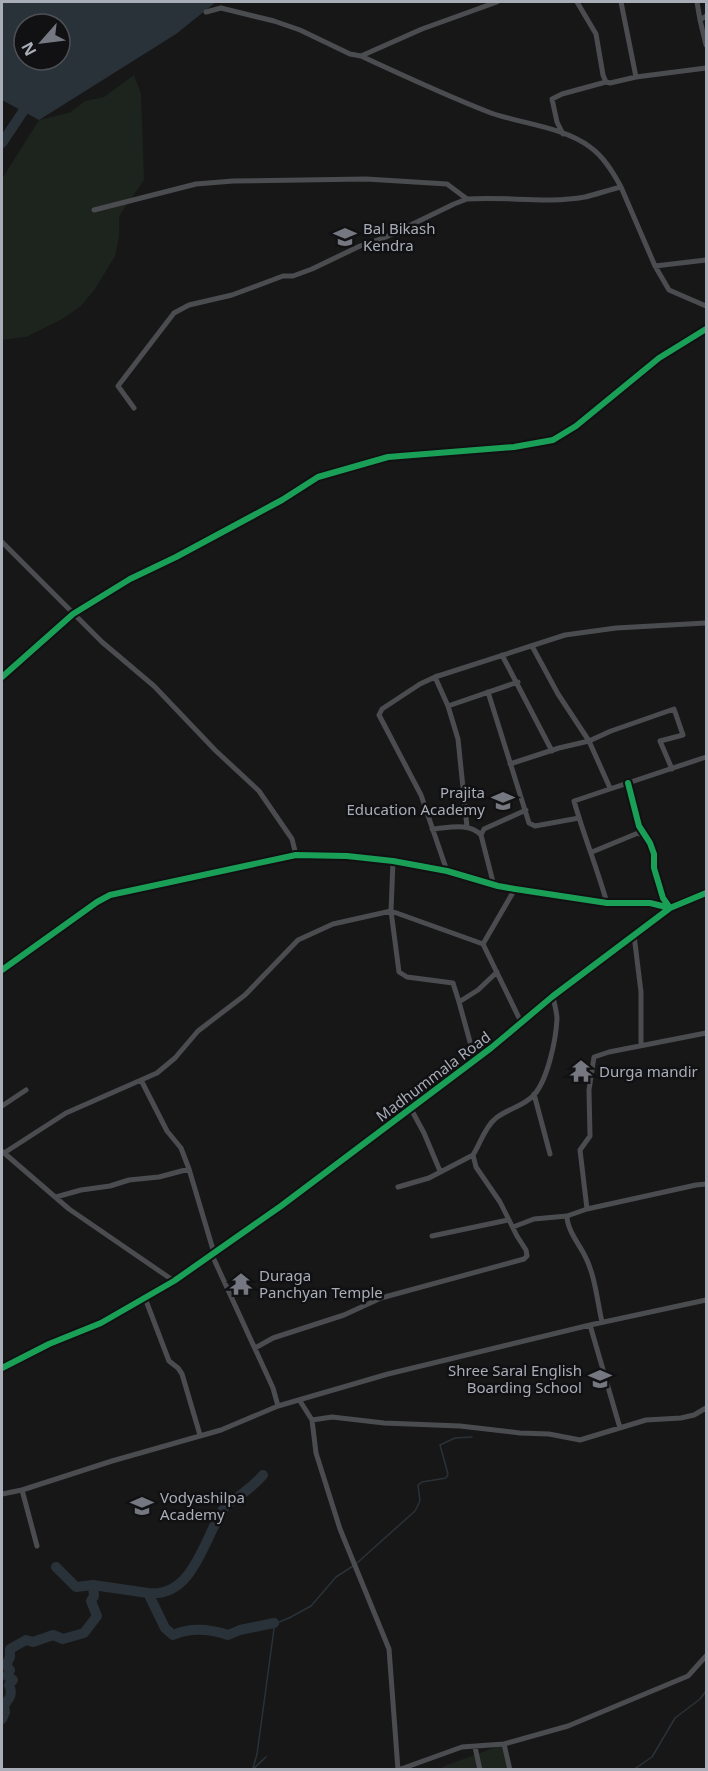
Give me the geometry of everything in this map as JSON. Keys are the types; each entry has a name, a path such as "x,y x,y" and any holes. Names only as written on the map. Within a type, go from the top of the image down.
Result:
{"street":[{"path":"361,56 422,29 497,2"},
{"path":"577,2 596,34 606,82"},
{"path":"621,2 636,77"},
{"path":"697,2 706,45"},
{"path":"206,12 221,8 300,30 433,90 493,114 563,134 589,146 612,171 621,187 655,266 669,290 706,306"},
{"path":"700,20 706,16"},
{"path":"563,134 557,122 552,99 562,94 606,82 706,68"},
{"path":"94,210 196,184 233,181 366,179 447,184 468,199"},
{"path":"134,408 118,386 174,313 189,305 232,295 282,276 293,276 312,269 468,199 490,197 515,200 583,197 621,187"},
{"path":"655,266 706,260"},
{"path":"2,677 73,614 130,579 282,500 318,477 388,456 514,447 553,440 576,426 659,358 706,329"},
{"path":"2,542 102,642 154,686 223,758 259,791 292,839 296,855"},
{"path":"447,871 421,795 379,715 382,709 435,677 565,635 599,630 706,623"},
{"path":"532,646 558,694 589,741 610,788"},
{"path":"502,655 518,682 552,752"},
{"path":"435,677 443,675"},
{"path":"435,677 448,706 458,739 467,827"},
{"path":"448,706 518,682"},
{"path":"488,692 529,823 535,826 579,818"},
{"path":"510,764 589,741 674,709 683,735 660,741 672,769"},
{"path":"608,903 574,801 706,757"},
{"path":"628,783 639,826 654,854 654,868 663,898 670,908"},
{"path":"481,835 484,829 526,810"},
{"path":"432,829 467,827 476,830 481,835 493,882 498,886"},
{"path":"592,852 638,833 647,838"},
{"path":"2,970 110,895 296,855 347,856 393,861 447,871 515,890 608,903 650,903 670,908"},
{"path":"393,861 391,911 399,972 407,977 453,983 475,1060"},
{"path":"483,945 515,890"},
{"name":"Madhummala Road","path":"2,1368 49,1344 101,1323 174,1281 281,1206 522,1024 553,996 670,908 706,893"},
{"path":"174,1281 69,1209 3,1152 66,1113 157,1073 175,1058 198,1031 245,995 298,940 333,924 391,911 483,945 522,1024"},
{"path":"634,935 641,992 641,1045"},
{"path":"459,1002 465,1000 497,972"},
{"path":"398,1187 429,1178 473,1155 495,1118 525,1103 534,1094 546,1071 552,1050 557,1018 553,996"},
{"path":"587,1209 580,1150 590,1136 588,1115 592,1063 597,1055 706,1033"},
{"path":"141,1080 167,1131 181,1148 213,1254 273,1388 278,1406"},
{"path":"2,1106 26,1090"},
{"path":"534,1094 550,1154"},
{"path":"411,1108 440,1171"},
{"path":"255,1348 273,1338 344,1315 381,1298 524,1259 527,1256 526,1250 500,1202 477,1167 473,1155"},
{"path":"56,1197 189,1169"},
{"path":"513,1227 534,1219 567,1216 587,1209 706,1184"},
{"path":"567,1216 568,1224 591,1272 602,1322"},
{"path":"432,1236 508,1220"},
{"path":"145,1298 169,1361 181,1371 200,1435"},
{"path":"2,1494 221,1430 278,1406 388,1374 602,1322 706,1300"},
{"path":"590,1325 620,1428"},
{"path":"300,1401 312,1420 316,1453 340,1529 389,1649 398,1770 462,1747 504,1744 568,1726 688,1676 706,1656"},
{"path":"312,1420 332,1416 384,1424 460,1426 549,1434 580,1440 646,1420 681,1418 706,1408"},
{"path":"22,1490 37,1546"},
{"path":"504,1744 510,1770"},
{"path":"475,1746 480,1770"}],"shaded area":[{"path":"2,2 216,2 176,34 39,120 2,100"},
{"path":"134,75 141,94 144,180 119,216 119,237 115,256 95,289 81,306 62,319 26,337 2,340 2,179 39,120 69,113 85,101 104,97"},
{"path":"504,1744 510,1769 443,1770 442,1767"}],"waterway":[{"path":"2,143 30,101"},
{"path":"357,1563 415,1511 420,1501 418,1485 422,1482 446,1478 448,1474 440,1445 455,1438 472,1437"},
{"path":"148,1593 164,1592 176,1586 187,1576 224,1508 263,1475"},
{"path":"253,1768 257,1754 274,1629 272,1625 311,1606 336,1577 353,1566"},
{"path":"56,1567 76,1587 93,1585 148,1593 165,1628 173,1635 200,1630 228,1635 240,1630 274,1623"},
{"path":"2,1719 5,1712 4,1705 11,1693 9,1685 13,1680 7,1676 10,1670 6,1665 10,1657 10,1649 26,1640 33,1642 53,1635 63,1639 84,1633 97,1616 91,1601 94,1596 93,1585"},
{"path":"633,1770 652,1757 675,1718 700,1699 706,1691"},
{"path":"252,1770 266,1757"}],"cycle path":[{"path":"2,677 73,614 130,579 282,500 318,477 388,457 514,447 553,440 576,426 659,358 706,329"},
{"path":"2,970 110,895 296,855 347,856 393,861 447,871 515,889 607,903 650,903 670,908 663,898 654,868 654,854 639,826 628,783"},
{"path":"2,1368 49,1344 101,1323 174,1281 281,1206 491,1048 553,996 670,908 706,893"}],"place":[{"name":"Bal Bikash Kendra","path":"345,237"},
{"name":"Prajita Education Academy","path":"503,801"},
{"name":"Durga mandir","path":"581,1071"},
{"name":"Duraga Panchyan Temple","path":"241,1284"},
{"name":"Shree Saral English Boarding School","path":"600,1379"},
{"name":"Vodyashilpa Academy","path":"142,1506"}]}
